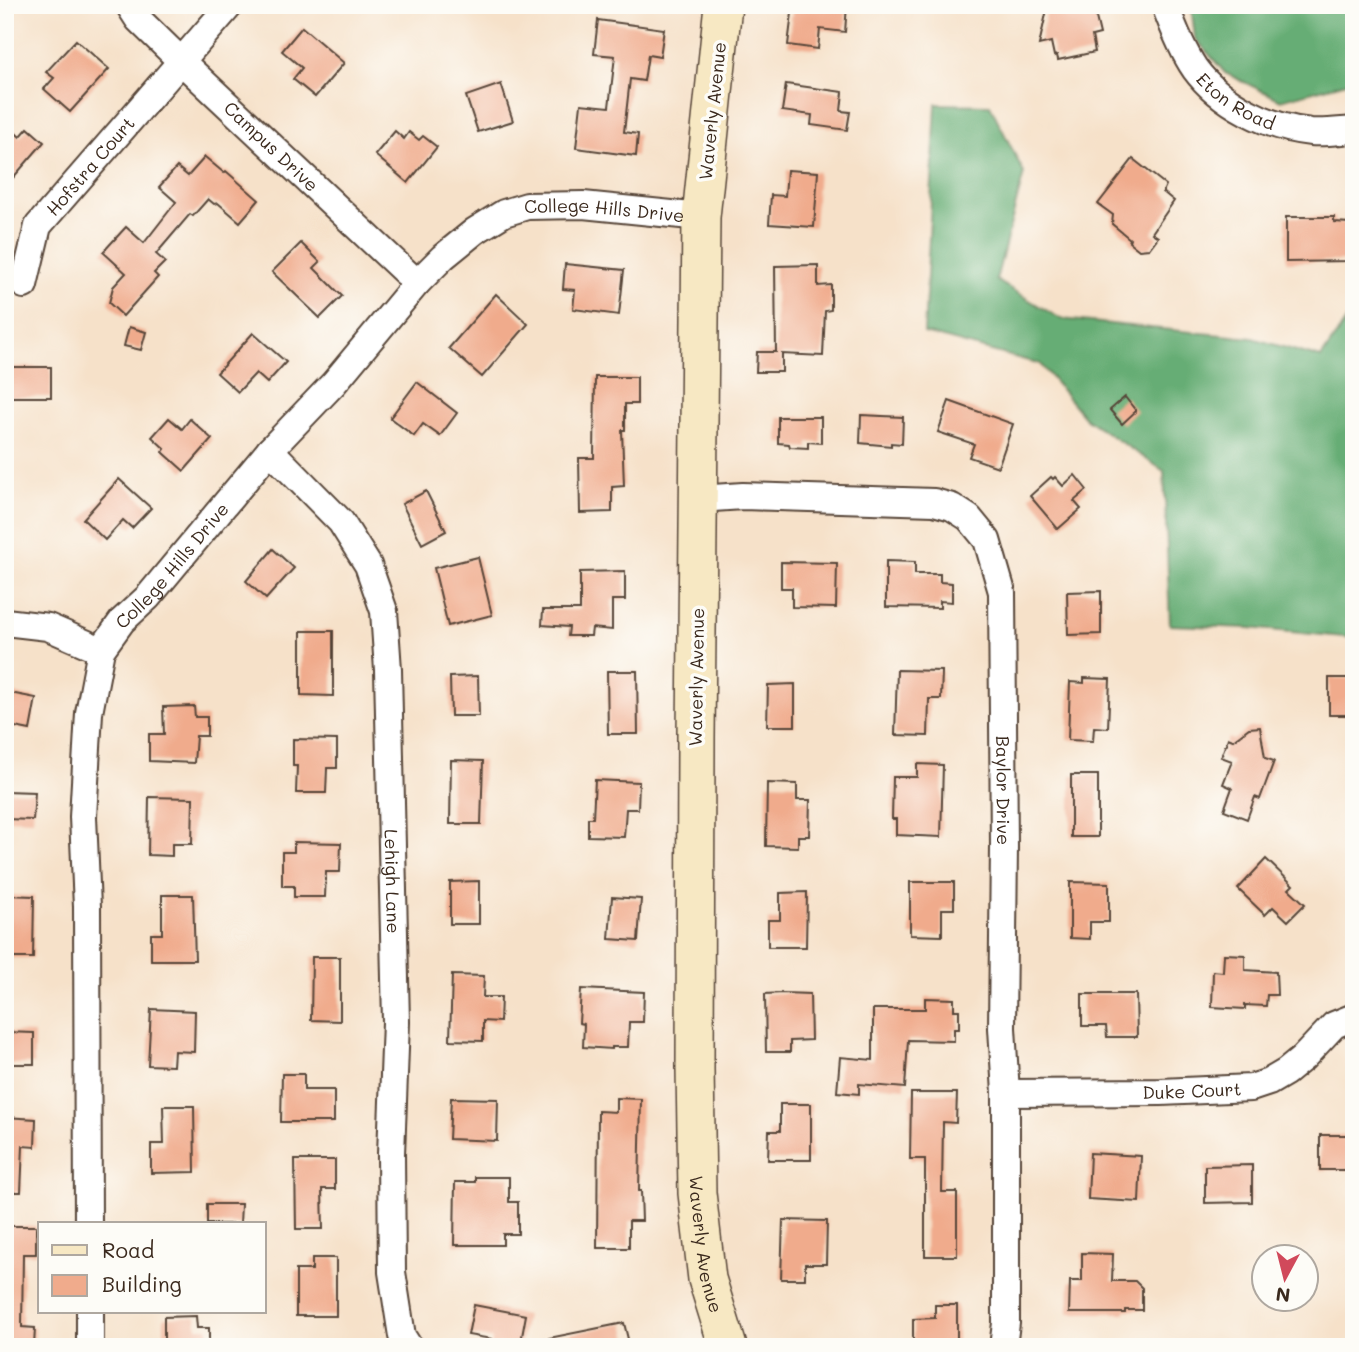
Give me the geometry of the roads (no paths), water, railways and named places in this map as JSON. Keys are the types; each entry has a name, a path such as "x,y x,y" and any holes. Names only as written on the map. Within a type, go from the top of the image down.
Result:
{"street":[{"name":"Campus Drive","path":"129,5 138,19 182,62 417,283"},
{"name":"Hofstra Court","path":"24,285 38,226 230,5"},
{"name":"Waverly Avenue","path":"723,5 702,217 695,1056 697,1192 707,1279 728,1347"},
{"name":"Eton Road","path":"1166,5 1179,41 1196,69 1223,98 1278,125 1308,132 1354,130"},
{"name":"College Hills Drive","path":"88,1222 87,907 83,817 89,713 101,650 122,621 148,597 270,450 334,383 417,283 443,257 475,232 504,213 527,206 583,205 702,217"},
{"name":"Lehigh Lane","path":"270,450 341,523 368,565 384,611 388,670 396,1022 391,1154 392,1272 402,1336 409,1347"},
{"name":"Baylor Drive","path":"698,499 743,496 934,502 953,507 969,518 986,540 1002,592 1002,1028 1006,1093 1006,1323 1003,1347"},
{"path":"5,622 48,627 101,650"},
{"name":"Duke Court","path":"1006,1093 1161,1092 1251,1088 1286,1072 1334,1025 1354,1017"},
{"path":"90,1314 90,1347"}]}
